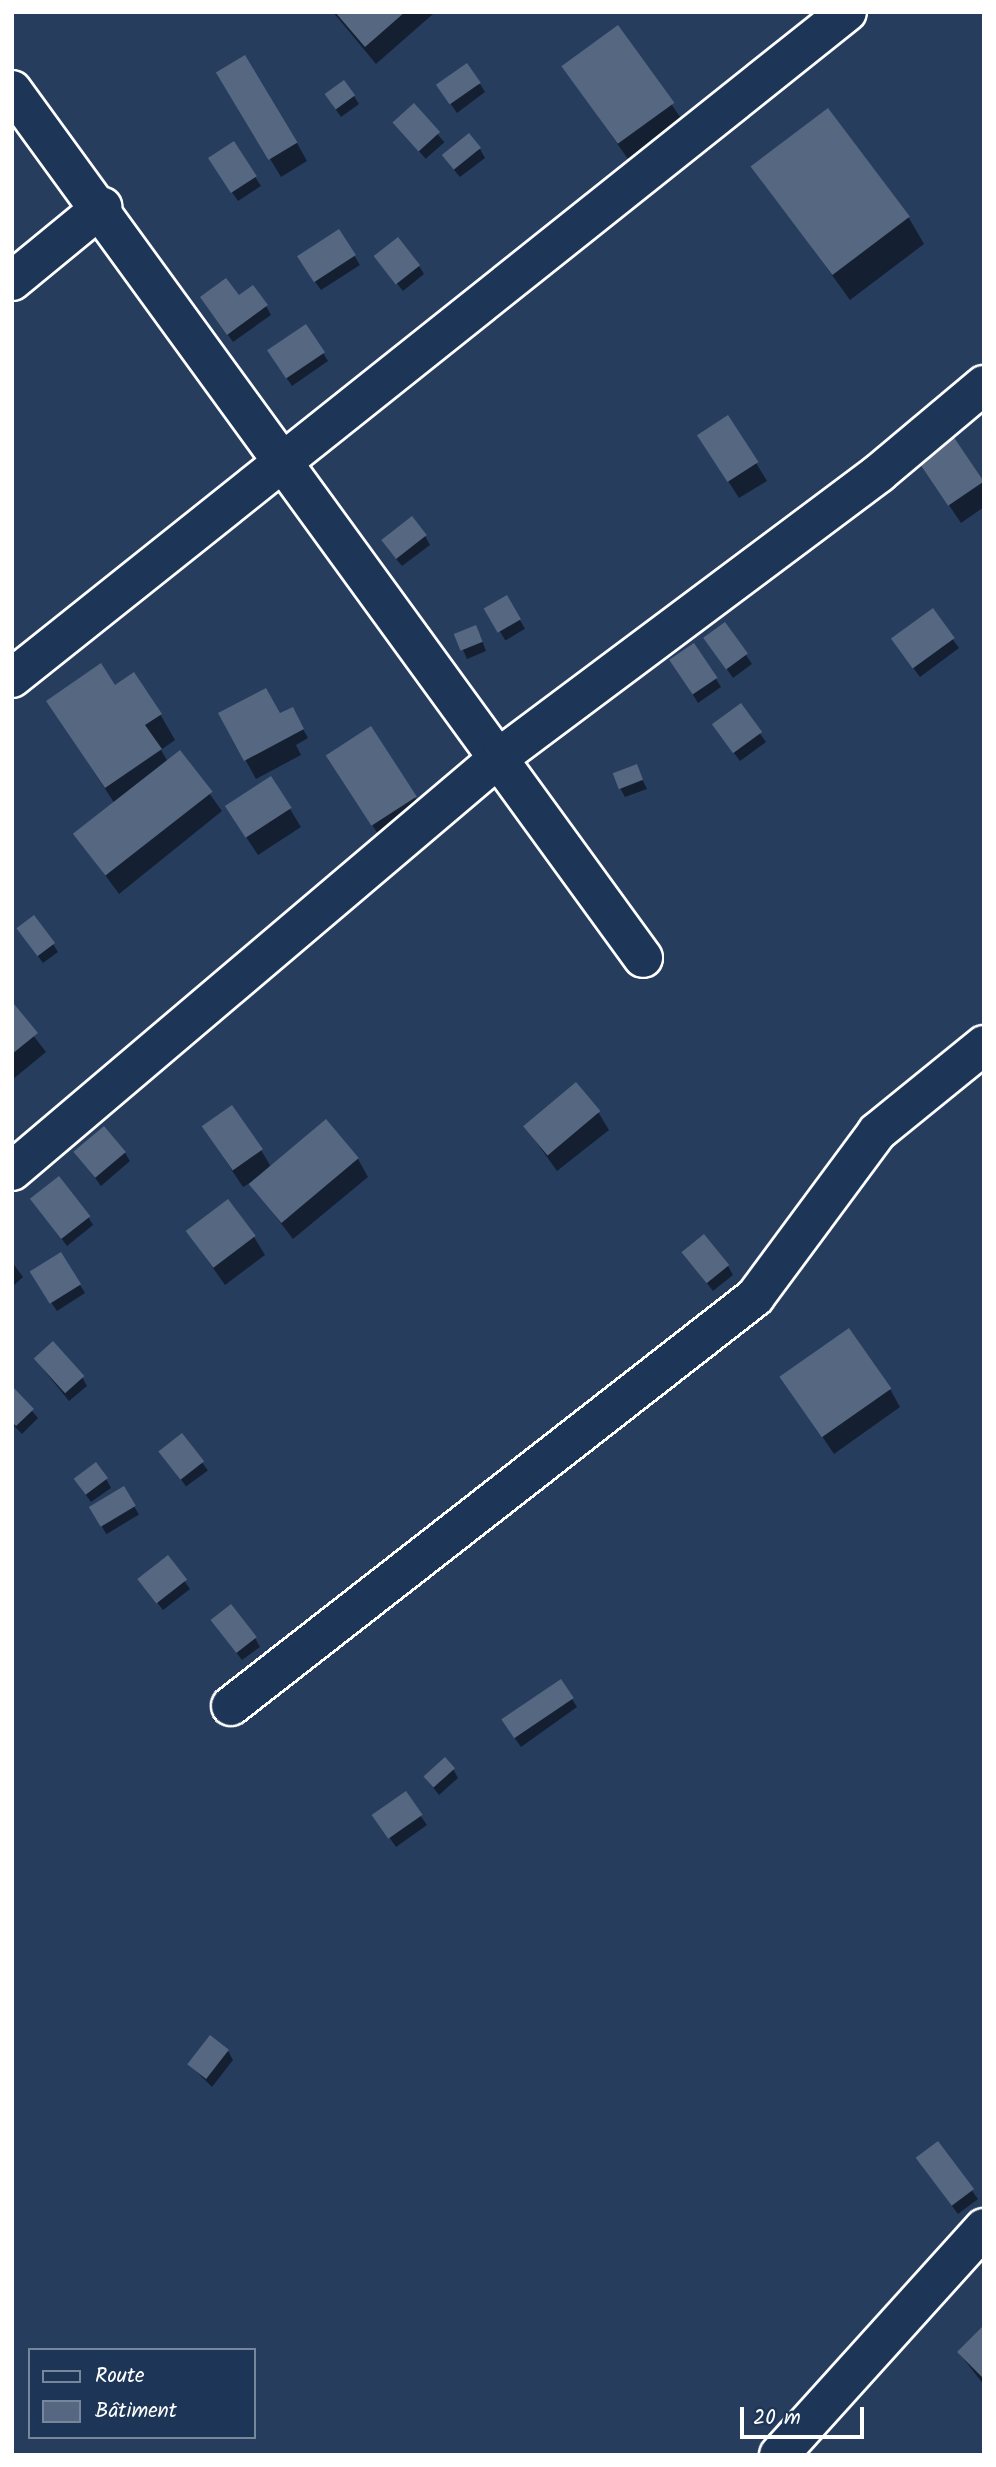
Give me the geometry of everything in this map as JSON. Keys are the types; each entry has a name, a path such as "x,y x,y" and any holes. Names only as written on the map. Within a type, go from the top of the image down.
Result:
{"street":[{"path":"12,678 289,463 847,12"},
{"path":"12,90 102,207 502,756 643,958"},
{"path":"12,281 102,207"},
{"path":"12,1171 502,756 879,473 984,385"},
{"path":"231,1706 755,1297 877,1132 984,1045"},
{"path":"779,2455 984,2228"}],"building":[{"path":"335,12 405,12 365,47"},
{"path":"618,25 674,103 618,144 561,66"},
{"path":"245,55 298,142 268,160 216,73"},
{"path":"467,63 481,83 450,104 436,85"},
{"path":"344,80 355,95 336,109 325,94"},
{"path":"414,103 440,132 419,151 392,122"},
{"path":"828,108 910,217 832,275 751,166"},
{"path":"469,133 481,148 454,170 442,155"},
{"path":"234,141 257,176 231,193 208,158"},
{"path":"339,229 356,255 314,282 297,256"},
{"path":"398,237 420,265 396,284 374,256"},
{"path":"226,278 239,295 253,285 268,305 227,335 200,297"},
{"path":"306,324 325,352 286,378 267,350"},
{"path":"728,415 758,462 727,482 697,435"},
{"path":"953,436 984,482 948,506 917,460"},
{"path":"412,516 427,535 396,559 381,540"},
{"path":"507,595 521,619 498,633 484,608"},
{"path":"933,608 955,638 913,668 891,639"},
{"path":"725,622 748,654 726,669 703,638"},
{"path":"476,625 483,642 460,651 454,634"},
{"path":"694,643 717,678 693,695 669,660"},
{"path":"101,663 115,685 134,672 162,714 145,725 162,749 105,788 46,701"},
{"path":"266,688 280,713 293,707 304,729 244,761 218,713"},
{"path":"741,703 762,732 733,753 712,724"},
{"path":"371,726 417,796 371,826 326,755"},
{"path":"180,750 213,792 105,875 73,834"},
{"path":"637,764 643,780 619,789 613,773"},
{"path":"271,776 292,808 246,838 225,806"},
{"path":"34,915 55,943 37,956 16,928"},
{"path":"14,1004 38,1033 12,1054 12,1005"},
{"path":"576,1082 600,1111 548,1155 523,1126"},
{"path":"232,1105 263,1149 233,1170 202,1126"},
{"path":"326,1119 359,1158 281,1223 249,1184"},
{"path":"104,1126 126,1152 95,1178 73,1152"},
{"path":"59,1176 90,1216 61,1239 30,1199"},
{"path":"228,1199 256,1236 213,1268 186,1231"},
{"path":"704,1234 729,1265 707,1283 681,1252"},
{"path":"61,1252 81,1284 50,1304 30,1272"},
{"path":"849,1328 891,1389 822,1437 779,1377"},
{"path":"53,1341 84,1376 65,1393 34,1358"},
{"path":"12,1386 34,1409 16,1426 12,1422"},
{"path":"182,1433 204,1461 181,1480 158,1451"},
{"path":"96,1462 108,1478 86,1495 74,1479"},
{"path":"124,1486 136,1506 101,1527 89,1507"},
{"path":"168,1555 187,1579 156,1603 137,1579"},
{"path":"231,1604 257,1637 236,1653 211,1620"},
{"path":"561,1679 574,1698 514,1738 501,1719"},
{"path":"445,1757 455,1768 433,1788 423,1776"},
{"path":"406,1791 423,1815 388,1839 372,1815"},
{"path":"210,2035 229,2050 206,2079 187,2064"},
{"path":"938,2141 974,2189 952,2206 916,2158"},
{"path":"984,2325 984,2379 957,2352"}]}
